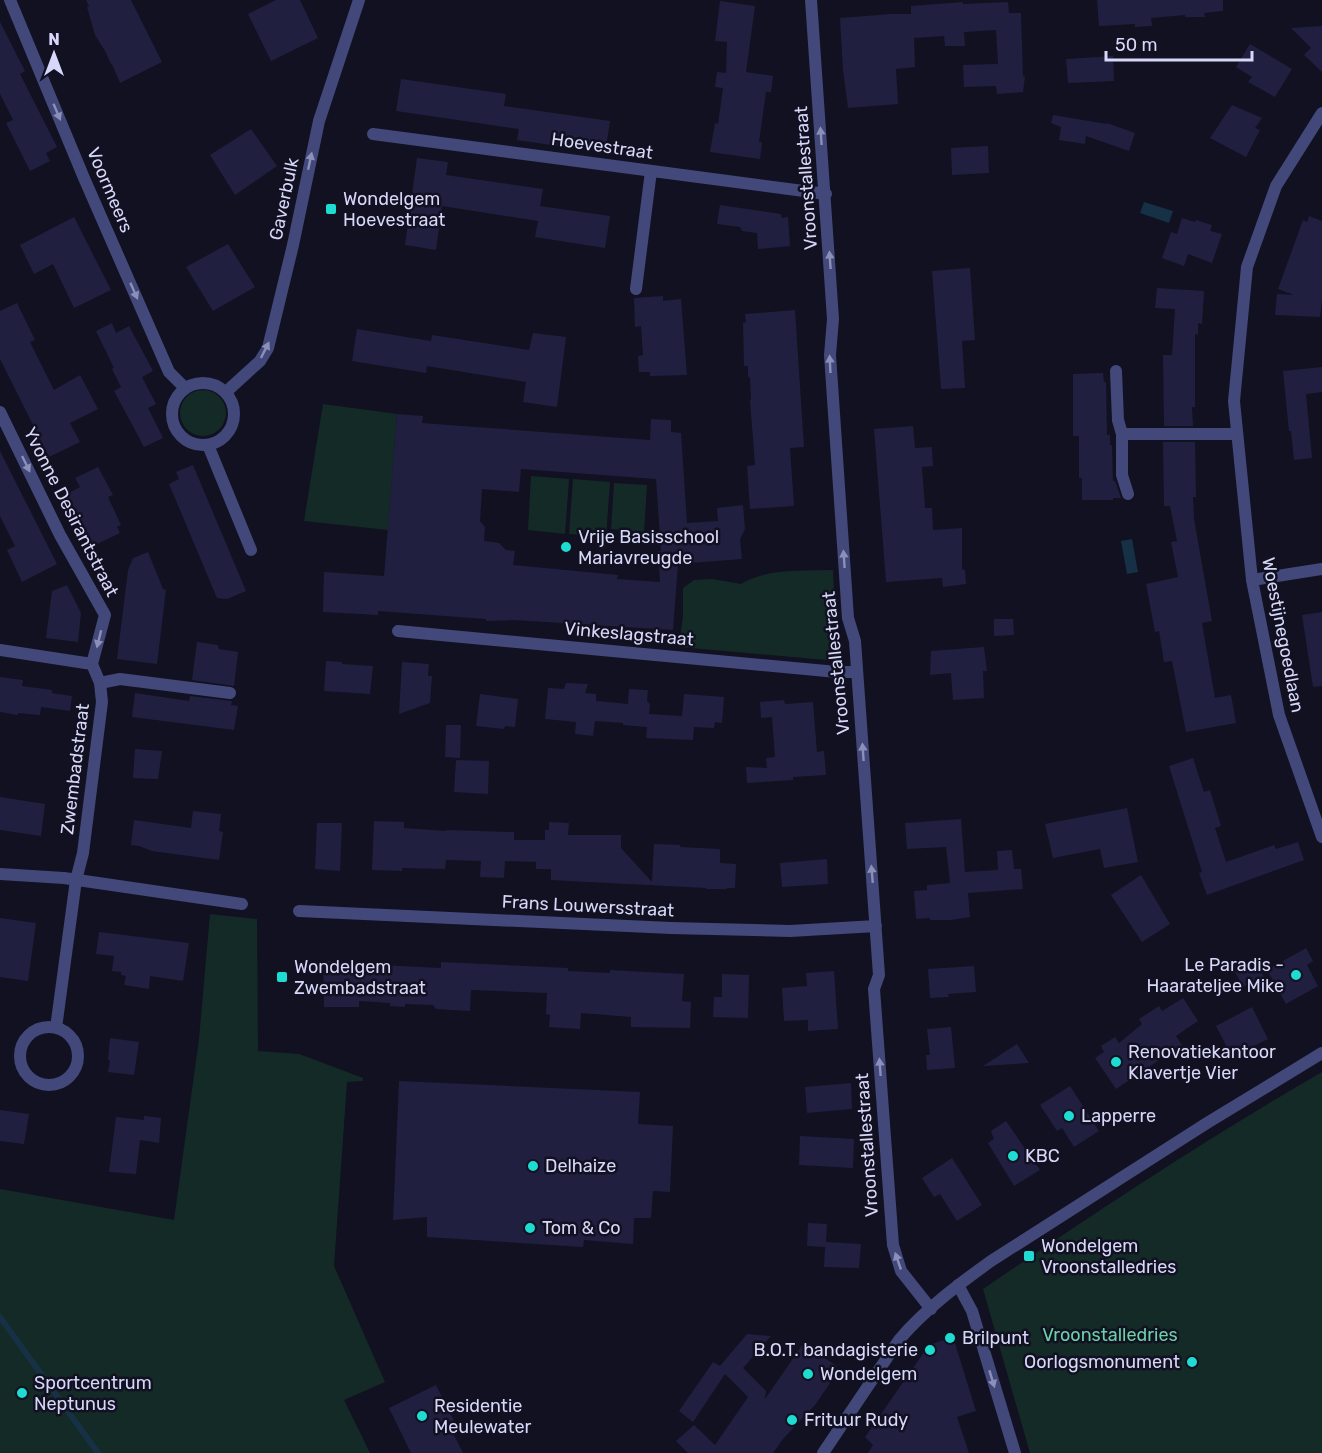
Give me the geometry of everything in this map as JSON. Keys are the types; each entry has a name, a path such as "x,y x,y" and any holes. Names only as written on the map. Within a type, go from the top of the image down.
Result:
{"street":[{"name":"Voormeers","path":"10,0 84,178 169,372 185,388"},
{"name":"Gaverbulk","path":"226,392 260,361 268,348 293,245 319,121 359,0"},
{"name":"Vroonstallestraat","path":"811,0 833,319 830,367 848,618 855,640 876,926 879,975 874,989 893,1245 901,1271 931,1309"},
{"name":"Woestijnegoedlaan","path":"1322,113 1276,186 1247,267 1234,401 1252,580 1279,715 1322,837"},
{"name":"Hoevestraat","path":"373,134 826,194"},
{"path":"636,289 651,171"},
{"path":"1116,371 1118,420 1122,434 1122,476 1128,494"},
{"path":"195,383 206,383 226,392 234,413 233,424 223,438 208,445 195,444 179,434 173,424 171,412 174,401 181,391 195,383"},
{"name":"Yvonne Desirantstraat","path":"0,412 60,535 105,615 93,664"},
{"path":"1122,434 1237,434"},
{"path":"208,445 251,550"},
{"path":"1252,580 1322,570"},
{"name":"Vinkeslagstraat","path":"398,632 857,672"},
{"path":"0,651 93,664"},
{"name":"Zwembadstraat","path":"56,1028 76,880 83,853 102,702 100,683 93,664"},
{"path":"100,683 120,680 230,693"},
{"path":"0,873 76,880 242,904"},
{"name":"Frans Louwersstraat","path":"299,911 672,928 790,931 876,926"},
{"path":"45,1027 56,1028 67,1033 74,1041 78,1050 76,1067 68,1078 60,1083 50,1085 35,1082 22,1067 20,1050 31,1033 45,1027"},
{"path":"823,1453 906,1331 958,1285 1207,1123 1322,1053"},
{"path":"958,1285 972,1311 1015,1453"}],"green space":[{"path":"203,390 219,397 226,413 219,429 203,436 187,429 180,413 187,397"},
{"path":"323,404 397,414 388,530 304,521"},
{"path":"531,476 569,479 565,534 528,530"},
{"path":"573,479 610,482 606,537 569,534"},
{"path":"614,483 647,485 644,532 611,529"},
{"path":"833,570 837,661 679,647 683,615 683,588 694,580 712,579 741,584 762,575 774,573"},
{"path":"210,914 257,919 258,1051 299,1054 363,1078 363,1081 347,1082 334,1266 385,1382 344,1400 370,1453 0,1453 0,1189 174,1220 199,1039"},
{"name":"Vroonstalledries","path":"1322,1072 1322,1453 1030,1453 983,1289 1151,1177"}],"water":[{"path":"1144,202 1173,211 1169,223 1140,213"},
{"path":"1132,539 1138,572 1127,574 1121,541"}],"building":[{"path":"86,0 131,0 162,62 120,83 95,35"},
{"path":"276,0 300,0 318,38 271,61 248,14"},
{"path":"1097,0 1223,0 1223,11 1204,13 1205,17 1185,17 1185,15 1151,18 1152,26 1135,27 1135,24 1099,26"},
{"path":"720,1 755,6 746,72 773,76 771,92 766,92 759,142 762,142 760,159 710,152 715,123 718,124 723,88 715,87 717,72 726,73 727,42 715,41"},
{"path":"963,2 963,4 1008,2 1009,13 1021,13 1023,76 1025,77 1023,92 997,94 996,86 964,87 963,65 998,64 996,30 964,32 965,46 945,46 944,36 914,38 915,67 896,69 898,104 848,108 840,18 911,14 911,6"},
{"path":"0,22 25,71 20,74 57,147 46,153 50,161 30,171 6,123 13,120 0,94"},
{"path":"1322,26 1322,72 1304,55 1311,48 1291,28"},
{"path":"1250,44 1292,69 1275,97 1248,82 1252,77 1236,67"},
{"path":"1113,56 1114,81 1068,83 1066,59"},
{"path":"401,79 506,94 504,106 610,121 605,153 517,140 519,129 396,111"},
{"path":"1232,105 1262,118 1255,128 1260,130 1246,157 1210,138"},
{"path":"1053,115 1107,123 1135,133 1129,151 1086,136 1085,144 1059,140 1061,127 1051,123"},
{"path":"251,129 277,166 235,195 210,155"},
{"path":"988,146 989,173 952,175 951,148"},
{"path":"417,158 448,162 446,175 543,189 540,206 610,216 605,248 535,237 538,221 442,206 436,250 405,245"},
{"path":"720,205 781,214 782,218 788,217 790,246 758,249 757,233 742,231 740,227 717,224"},
{"path":"1309,216 1322,221 1320,317 1275,315 1277,294 1294,295 1278,289 1303,220 1307,222"},
{"path":"74,217 111,290 74,308 53,264 34,274 20,245"},
{"path":"1182,218 1212,225 1210,231 1222,234 1212,263 1188,254 1184,266 1162,258 1171,232 1177,234"},
{"path":"228,244 255,287 213,311 186,267"},
{"path":"970,268 975,340 962,341 965,388 941,389 932,271"},
{"path":"1157,288 1204,291 1202,324 1198,323 1198,335 1195,334 1193,426 1164,426 1163,355 1172,355 1175,309 1155,308"},
{"path":"663,296 663,301 681,299 687,375 650,376 650,372 639,372 638,356 643,355 641,326 635,327 634,298"},
{"path":"17,303 35,340 30,342 54,390 80,375 98,409 70,423 80,442 49,457 0,359 0,311"},
{"path":"795,310 804,447 790,448 794,506 750,509 747,466 755,465 750,378 748,366 744,366 743,323 746,322 745,314"},
{"path":"112,323 116,333 129,326 153,371 142,377 156,404 148,408 163,438 144,447 114,391 121,387 96,331"},
{"path":"357,329 431,341 432,335 529,350 533,333 566,337 557,407 523,402 526,382 427,366 426,373 352,361"},
{"path":"1322,367 1322,392 1306,394 1312,458 1294,460 1283,371"},
{"path":"1103,373 1104,382 1106,382 1107,435 1110,435 1110,445 1112,445 1113,481 1115,481 1121,498 1082,500 1082,478 1079,478 1079,436 1073,436 1073,374"},
{"path":"397,414 423,416 422,423 650,440 651,419 671,420 671,432 681,433 687,523 718,521 717,508 743,505 745,529 740,539 742,559 678,564 673,630 514,620 486,621 486,619 378,611 378,615 323,612 324,572 384,576","holes":["521,469 656,479 661,551 658,551 660,582 617,579 618,575 513,565 515,551 506,550 499,543 484,541 485,527 480,521 482,489 519,492"]},
{"path":"913,426 915,448 932,447 933,466 922,467 925,508 932,508 933,530 962,528 962,569 965,570 966,584 943,587 942,578 886,582 874,429"},
{"path":"1163,442 1195,442 1194,519 1212,621 1202,623 1215,698 1231,695 1236,723 1186,732 1172,661 1164,662 1159,631 1155,632 1146,584 1178,577 1171,542 1177,541 1170,506 1164,506"},
{"path":"0,451 57,564 22,582 7,550 15,546 0,516"},
{"path":"193,465 246,591 227,599 217,598 169,484 179,479 176,472"},
{"path":"98,467 113,495 108,497 121,525 117,527 120,533 93,546 67,494 80,487 75,478"},
{"path":"148,552 163,589 166,590 157,664 117,659 128,570 133,558"},
{"path":"67,585 81,613 78,642 46,638 52,591"},
{"path":"1322,612 1322,686 1313,687 1302,615"},
{"path":"994,619 1013,619 1014,635 994,636"},
{"path":"197,642 218,645 219,649 238,652 234,686 192,680"},
{"path":"984,647 987,671 983,671 984,698 953,700 951,673 930,675 931,651"},
{"path":"326,661 373,666 370,694 324,691"},
{"path":"402,662 429,664 428,676 432,676 430,703 399,714"},
{"path":"0,677 23,680 22,686 52,690 52,693 72,696 70,711 41,707 40,715 0,712"},
{"path":"566,683 588,684 585,693 596,694 596,701 628,704 629,689 648,690 649,714 682,716 684,694 724,697 722,723 715,722 714,728 694,727 693,740 646,738 647,727 595,721 593,736 575,734 576,722 545,719 548,688 564,689"},
{"path":"135,693 189,701 190,696 232,701 231,705 238,706 234,730 132,717"},
{"path":"480,694 518,699 515,727 505,726 504,729 476,726"},
{"path":"784,700 785,704 813,702 817,752 824,751 826,775 747,783 746,767 767,768 766,758 775,757 772,717 761,718 760,702"},
{"path":"446,725 461,725 460,758 445,757"},
{"path":"135,749 162,751 158,779 133,778"},
{"path":"1193,758 1204,792 1210,790 1221,826 1215,828 1226,862 1274,845 1276,849 1298,842 1304,860 1207,895 1169,766"},
{"path":"456,760 489,761 488,794 454,792"},
{"path":"0,797 45,804 41,836 0,830"},
{"path":"1127,808 1138,862 1104,868 1100,849 1053,858 1045,824"},
{"path":"193,811 221,814 219,831 223,832 219,860 152,851 131,845 134,820 191,828"},
{"path":"961,819 965,872 998,870 997,851 1012,850 1014,869 1021,869 1023,889 968,893 970,917 951,920 916,919 914,891 927,890 927,885 950,883 946,847 907,849 905,823"},
{"path":"374,821 404,822 404,828 514,832 514,840 545,840 545,830 549,830 549,822 569,823 568,835 621,835 621,848 652,882 654,844 720,849 720,863 736,864 735,888 706,889 551,880 551,869 536,869 536,862 505,861 504,878 480,877 481,861 446,860 445,869 372,870"},
{"path":"317,823 342,823 340,871 315,869"},
{"path":"827,859 828,884 782,887 780,863"},
{"path":"1141,875 1170,924 1142,942 1111,895"},
{"path":"0,918 36,923 28,981 0,977"},
{"path":"99,932 189,943 183,981 150,976 149,989 124,985 126,976 121,975 121,972 112,971 114,956 96,954"},
{"name":"Le Paradis - Haarateljee Mike","path":"1306,948 1313,961 1307,965 1318,986 1286,1004 1267,970"},
{"path":"1254,959 1264,977 1243,987 1234,970"},
{"path":"323,961 358,961 359,964 441,968 441,962 568,968 568,971 610,973 610,970 684,974 682,1001 691,1002 690,1028 631,1027 631,1017 581,1013 580,1029 549,1027 550,1015 546,1014 547,993 471,990 470,1011 436,1009 433,1005 405,1004 405,1007 390,1006 390,1003 359,1001 359,1007 324,1007"},
{"path":"974,966 976,992 930,998 928,969"},
{"path":"834,971 838,1029 808,1031 808,1020 784,1021 782,988 807,986 806,973"},
{"path":"722,974 749,975 748,1018 713,1017 714,997 722,997"},
{"path":"1183,998 1198,1021 1176,1036 1182,1045 1116,1089 1095,1058 1104,1052 1101,1046 1115,1037 1119,1043 1142,1024 1139,1019 1159,1006 1162,1011"},
{"path":"1252,1007 1268,1039 1233,1059 1216,1026"},
{"path":"951,1027 955,1068 927,1070 926,1055 930,1055 927,1029"},
{"path":"110,1038 139,1042 134,1075 108,1072"},
{"path":"1017,1044 1029,1063 983,1066"},
{"name":"Delhaize","path":"399,1081 640,1092 638,1124 673,1126 670,1192 653,1191 651,1218 634,1218 633,1244 584,1240 583,1247 427,1237 427,1217 393,1220"},
{"path":"851,1083 852,1109 807,1113 805,1087"},
{"name":"Lapperre","path":"1070,1086 1099,1131 1074,1147 1062,1128 1057,1131 1040,1105"},
{"path":"0,1110 29,1114 24,1144 0,1141"},
{"path":"144,1116 161,1118 159,1143 140,1140 136,1174 109,1172 116,1117 144,1120"},
{"name":"KBC","path":"1006,1121 1040,1170 1014,1186 988,1143 994,1139 991,1131"},
{"path":"800,1136 854,1139 853,1168 799,1165"},
{"path":"952,1158 982,1205 957,1221 940,1194 934,1197 922,1178"},
{"path":"808,1223 827,1224 826,1242 861,1244 859,1268 824,1267 825,1247 807,1246"},
{"path":"747,1334 771,1336 743,1368 766,1391 765,1399 803,1344 837,1366 831,1373 835,1376 815,1405 773,1453 688,1453 676,1441 694,1425 715,1445 748,1397 725,1374 693,1422 679,1411 713,1362 720,1366"},
{"path":"953,1337 976,1411 957,1417 969,1453 868,1453 873,1445 865,1437 929,1345"},
{"name":"Residentie Meulewater","path":"436,1385 456,1425 450,1427 463,1453 411,1453 389,1408"}],"waterway":[{"path":"0,1317 98,1453"}],"place":[{"name":"Wondelgem Hoevestraat","path":"331,209"},
{"name":"Vrije Basisschool Mariavreugde","path":"566,547"},
{"name":"Le Paradis - Haarateljee Mike","path":"1296,975"},
{"name":"Wondelgem Zwembadstraat","path":"282,977"},
{"name":"Renovatiekantoor Klavertje Vier","path":"1116,1062"},
{"name":"Lapperre","path":"1069,1116"},
{"name":"KBC","path":"1013,1156"},
{"name":"Delhaize","path":"533,1166"},
{"name":"Tom & Co","path":"530,1228"},
{"name":"Wondelgem Vroonstalledries","path":"1029,1256"},
{"name":"Brilpunt","path":"950,1338"},
{"name":"B.O.T. bandagisterie","path":"930,1350"},
{"name":"Oorlogsmonument","path":"1192,1362"},
{"name":"Wondelgem","path":"808,1374"},
{"name":"Sportcentrum Neptunus","path":"22,1393"},
{"name":"Residentie Meulewater","path":"422,1416"},
{"name":"Frituur Rudy","path":"792,1420"}]}
